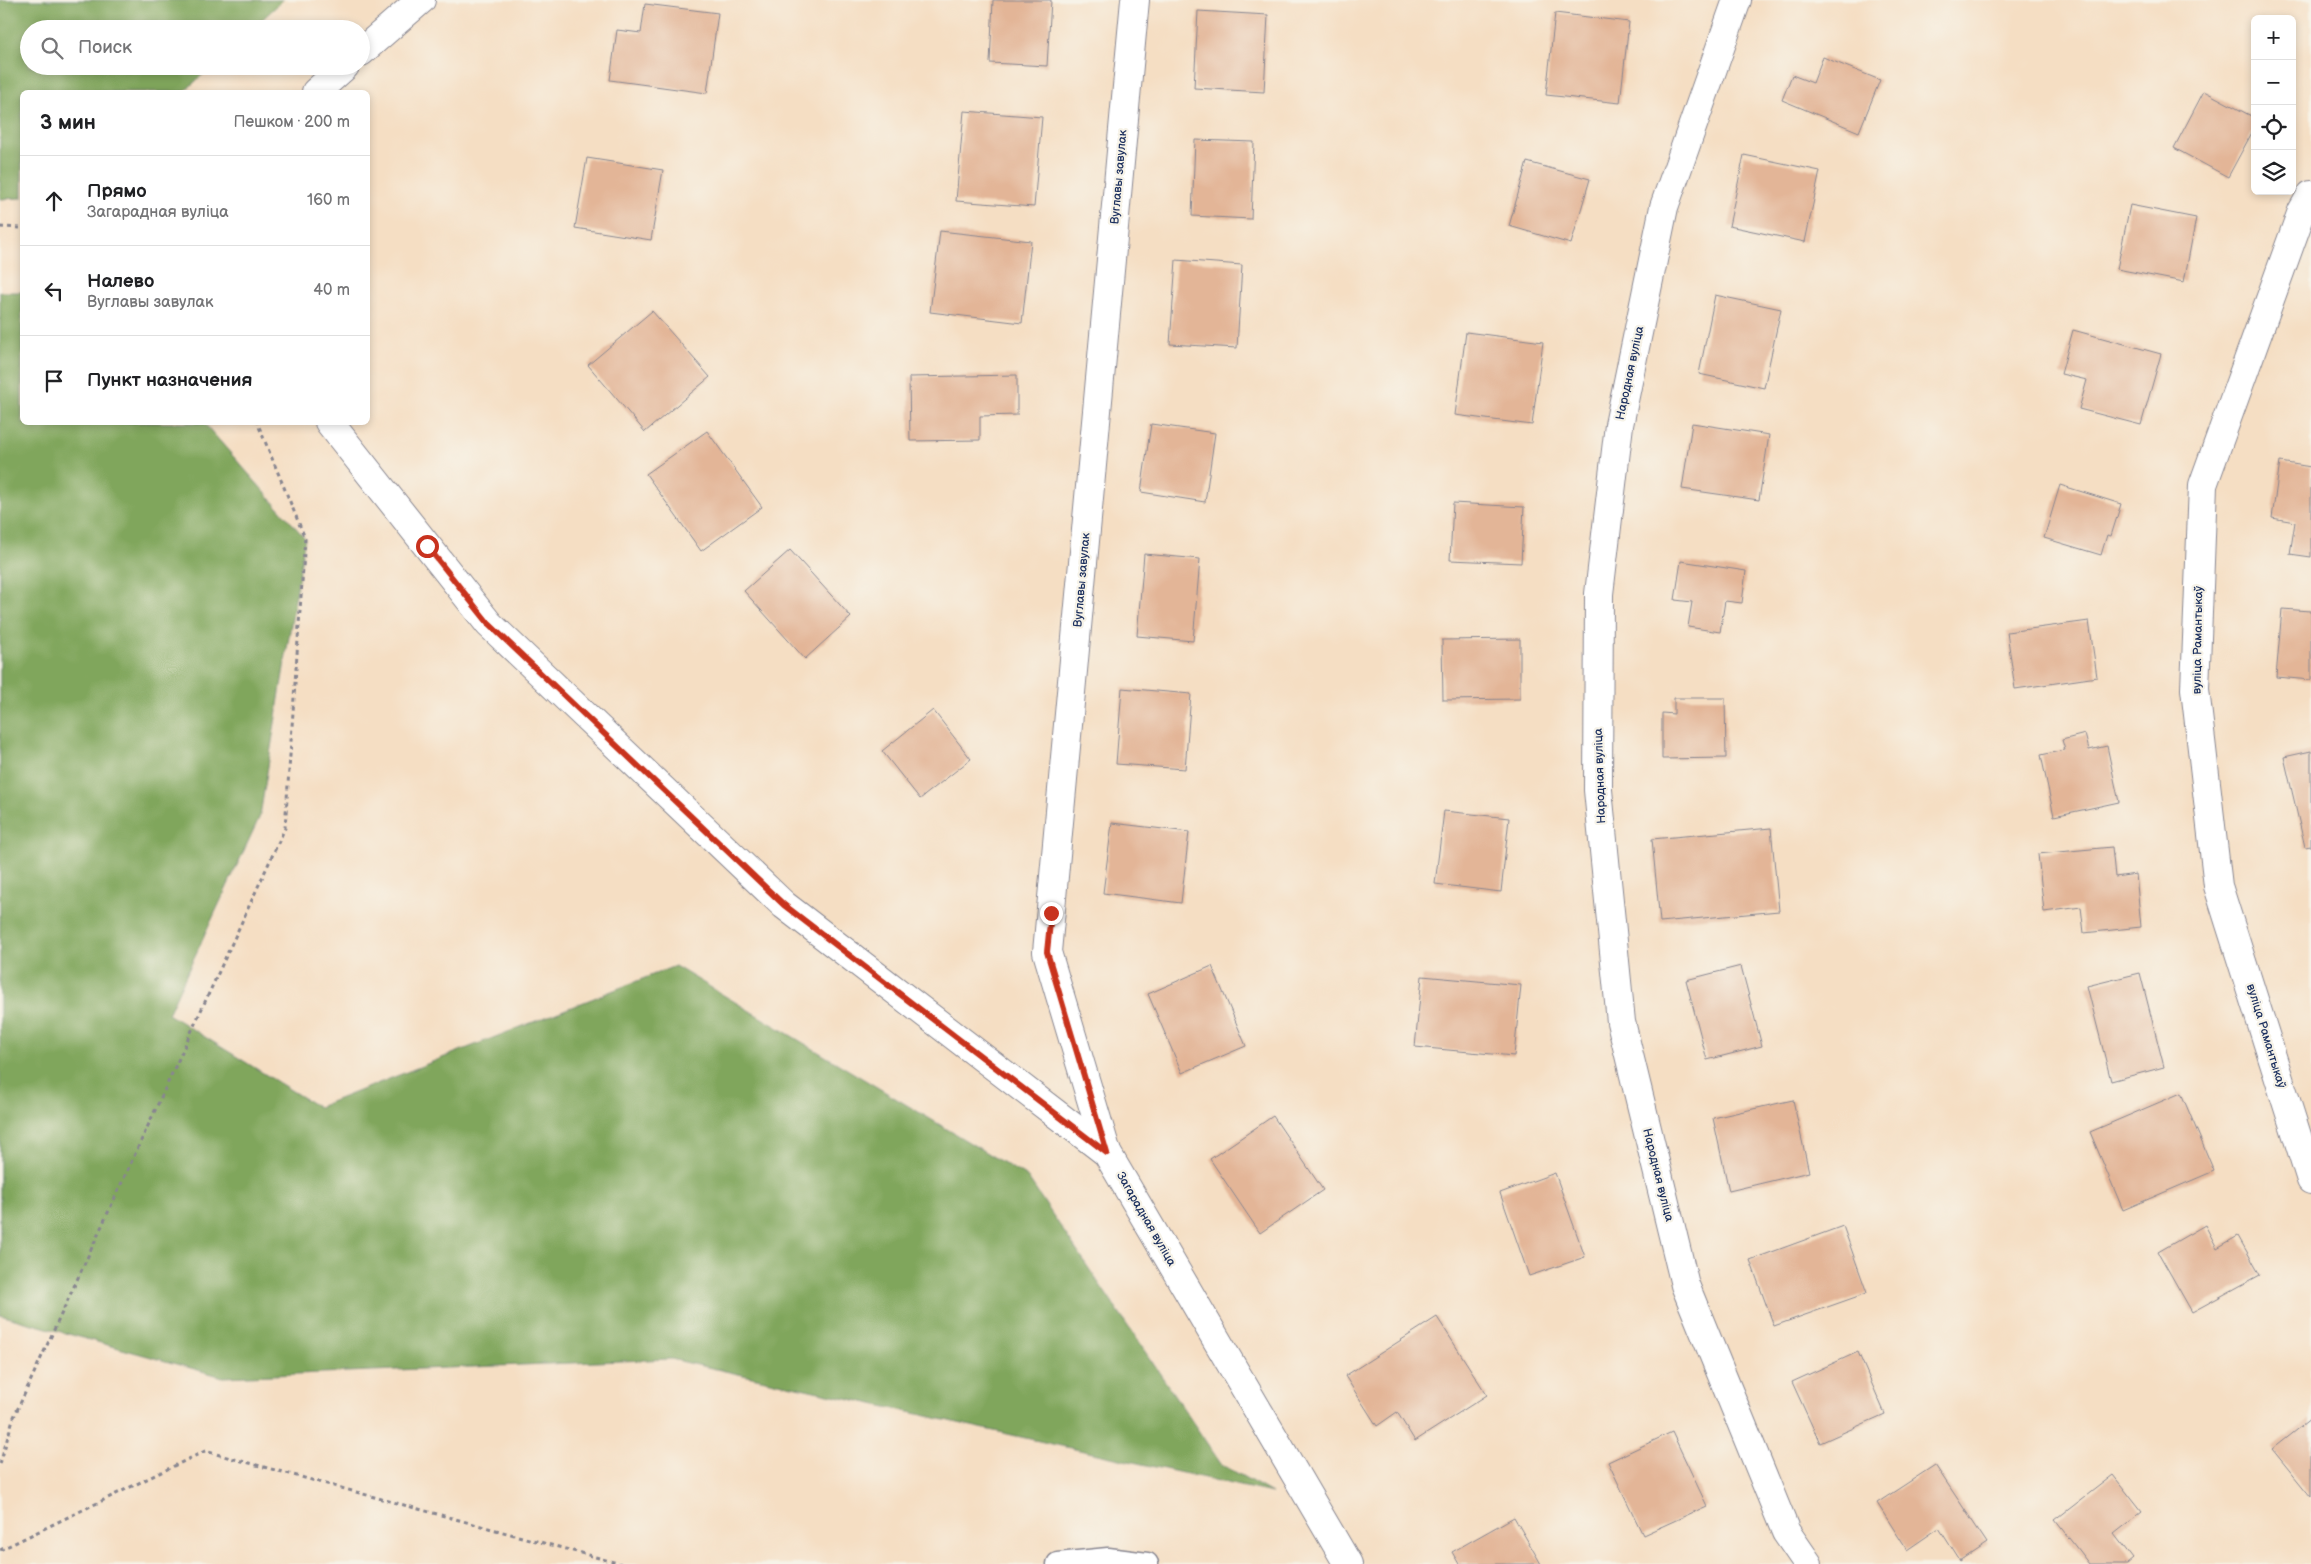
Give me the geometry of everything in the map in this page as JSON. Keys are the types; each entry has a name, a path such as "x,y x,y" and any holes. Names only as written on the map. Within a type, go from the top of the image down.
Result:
{"street":[{"path":"370,44 421,0"},
{"name":"Вуглавы завулак","path":"1107,1153 1047,952 1135,0"},
{"name":"Народная вуліца","path":"1737,0 1664,208 1619,425 1599,594 1598,790 1621,1022 1685,1285 1786,1532 1808,1564"},
{"path":"318,90 335,75"},
{"name":"вуліца Рамантыкаў","path":"2311,195 2302,211 2203,486 2195,689 2218,886 2311,1180"},
{"name":"Загарадная вуліца","path":"331,425 489,624 784,905 1107,1153 1348,1564"}],"lane":[{"path":"1058,1564 1108,1559 1147,1564"}],"path":[{"path":"0,227 20,228"},
{"path":"0,1464 13,1419 285,828 305,538 258,425"},
{"path":"0,1550 204,1451 621,1564"}],"green space":[{"path":"0,0 283,0 262,20 20,20 20,75 202,75 186,90 20,90 20,198 0,199"},
{"path":"0,292 20,292 20,425 206,425 305,538 260,816 168,1014 318,1107 675,966 1027,1177 1221,1464 1272,1493 671,1359 223,1377 0,1315"}],"building":[{"path":"993,0 1051,0 1047,66 990,63"},
{"path":"645,4 718,13 707,93 610,80 617,30 641,33"},
{"path":"1198,11 1268,15 1264,92 1194,88"},
{"path":"1555,13 1629,22 1620,103 1546,95"},
{"path":"1823,57 1880,80 1859,132 1782,100 1792,75 1813,83"},
{"path":"2204,91 2251,116 2251,134 2228,177 2174,148"},
{"path":"964,111 1042,117 1034,207 956,201"},
{"path":"1195,140 1254,142 1251,219 1192,216"},
{"path":"1744,155 1820,171 1805,242 1729,226"},
{"path":"587,158 663,170 651,240 575,228"},
{"path":"1527,162 1590,179 1571,244 1509,226"},
{"path":"2130,205 2196,218 2184,282 2117,269"},
{"path":"940,231 1031,241 1022,323 930,312"},
{"path":"1176,260 1242,265 1237,348 1170,344"},
{"path":"1715,295 1781,309 1764,388 1699,374"},
{"path":"652,311 710,377 645,432 588,365"},
{"path":"2073,330 2161,354 2141,425 2079,409 2087,380 2061,374"},
{"path":"1466,332 1543,342 1532,425 1455,415"},
{"path":"1017,375 1017,415 980,416 980,440 910,441 909,377"},
{"path":"1692,423 1769,435 1759,500 1682,489"},
{"path":"1151,424 1215,433 1205,502 1141,492"},
{"path":"707,431 762,507 701,551 646,474"},
{"path":"2280,462 2311,467 2311,557 2290,554 2295,522 2272,518"},
{"path":"2060,485 2121,504 2111,536 2107,535 2101,555 2044,538"},
{"path":"1453,503 1524,507 1521,563 1450,560"},
{"path":"790,550 851,617 805,659 744,591"},
{"path":"1144,554 1200,559 1193,641 1137,636"},
{"path":"1681,561 1746,571 1742,603 1725,601 1720,632 1688,627 1692,602 1675,600"},
{"path":"2282,609 2311,611 2311,680 2276,677"},
{"path":"2089,621 2097,677 2015,689 2007,632"},
{"path":"1520,639 1520,699 1443,700 1442,640"},
{"path":"1122,688 1191,694 1185,769 1116,764"},
{"path":"1674,698 1725,698 1726,758 1662,759 1662,713 1674,714"},
{"path":"933,710 971,759 920,799 882,751"},
{"path":"2085,734 2089,750 2107,746 2119,802 2054,816 2041,755 2065,750 2062,740"},
{"path":"2311,751 2311,846 2305,847 2284,757"},
{"path":"1444,811 1509,818 1501,892 1435,884"},
{"path":"1112,823 1189,832 1181,903 1103,893"},
{"path":"1771,828 1779,911 1660,922 1652,839"},
{"path":"2112,847 2115,877 2136,874 2141,927 2084,933 2081,907 2044,912 2038,854"},
{"path":"1212,966 1246,1046 1182,1073 1148,994"},
{"path":"1741,966 1762,1046 1707,1060 1686,980"},
{"path":"2140,973 2164,1067 2111,1081 2087,986"},
{"path":"1422,976 1521,985 1514,1056 1415,1047"},
{"path":"2181,1093 2214,1171 2123,1210 2090,1132"},
{"path":"1793,1100 1809,1172 1729,1191 1713,1118"},
{"path":"1273,1116 1323,1190 1260,1233 1210,1159"},
{"path":"1555,1173 1585,1257 1529,1276 1500,1193"},
{"path":"2205,1225 2217,1248 2238,1236 2260,1275 2192,1312 2158,1252"},
{"path":"1843,1226 1867,1293 1774,1326 1750,1260"},
{"path":"1437,1317 1487,1395 1415,1441 1397,1412 1377,1426 1345,1376"},
{"path":"1858,1352 1885,1414 1820,1443 1792,1382"},
{"path":"2311,1418 2311,1497 2272,1449"},
{"path":"1672,1432 1707,1506 1643,1535 1608,1462"},
{"path":"1935,1465 1987,1543 1960,1561 1939,1528 1907,1550 1877,1503"},
{"path":"2113,1475 2142,1512 2114,1534 2133,1559 2127,1564 2089,1564 2055,1520"},
{"path":"1514,1517 1541,1564 1459,1564 1452,1552"}],"route":[{"path":"427,546 489,624 784,905 1107,1153 1047,952 1051,913"}]}
